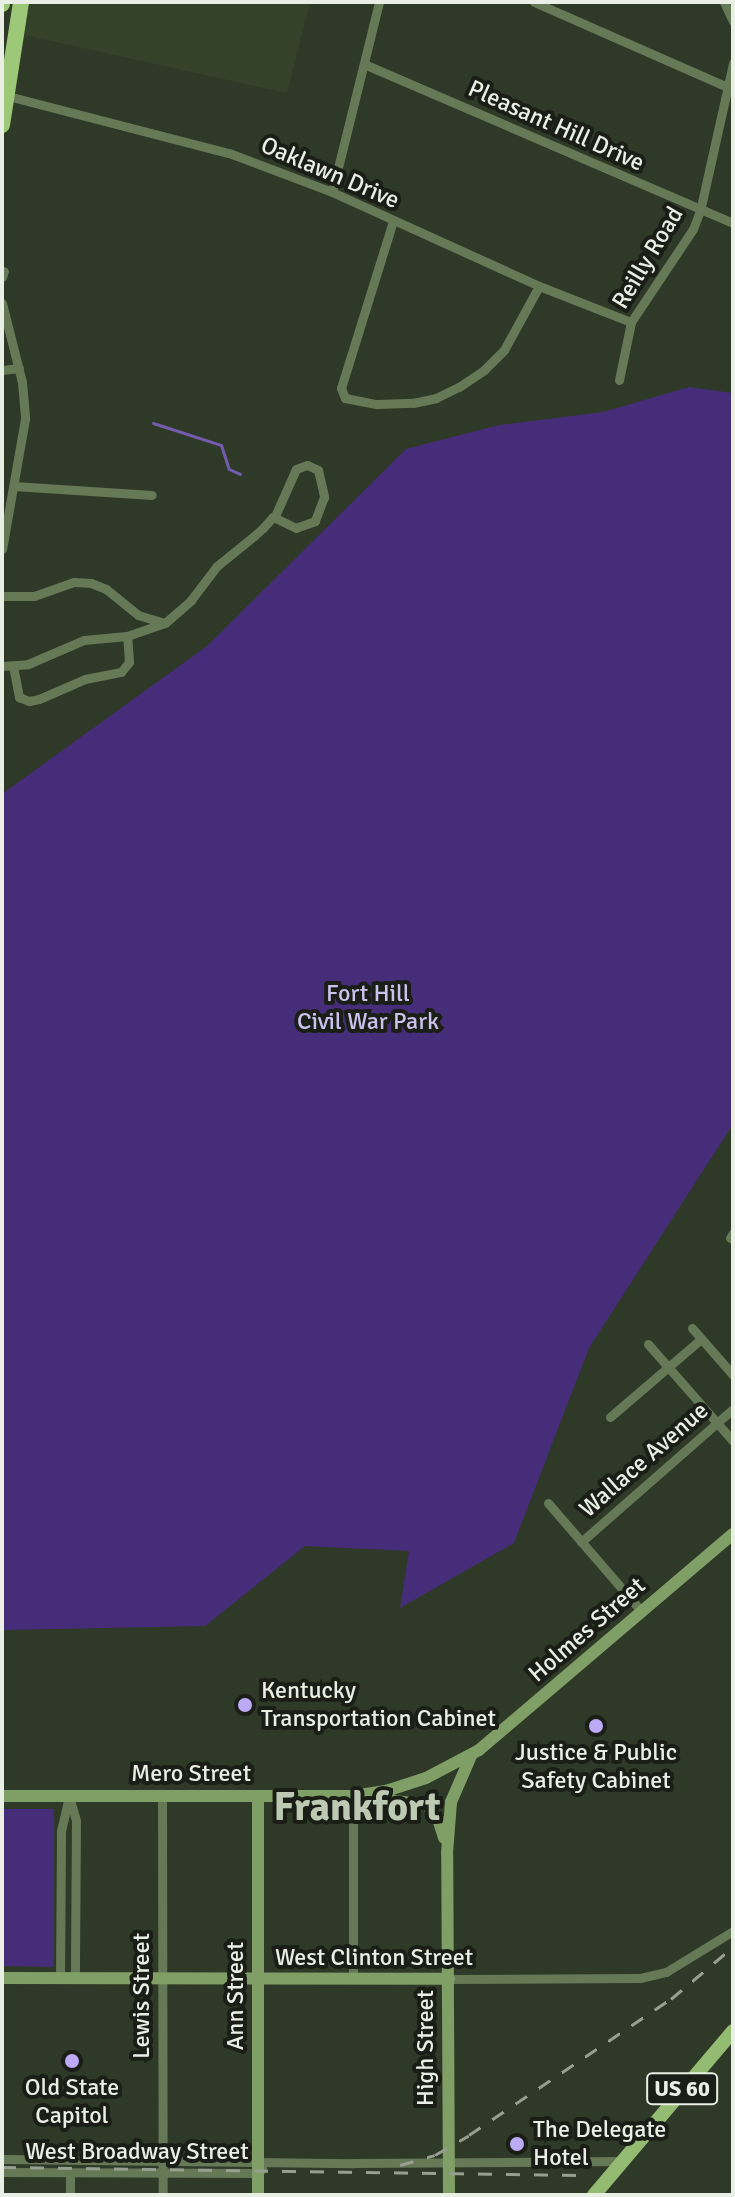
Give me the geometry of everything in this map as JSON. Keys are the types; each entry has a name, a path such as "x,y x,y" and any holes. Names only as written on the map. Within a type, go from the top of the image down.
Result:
{"highway":[{"path":"2,125 4,96 21,2"}],"main road":[{"name":"Holmes Street","path":"426,1778 471,1756 731,1539"},
{"name":"High Street","path":"449,2195 447,1853 451,1802 471,1756"},
{"name":"Mero Street","path":"2,1796 353,1796 386,1791 426,1778"},
{"name":"Ann Street","path":"258,1796 261,2166 258,2195"},
{"name":"High Street","path":"353,1796 427,1805 438,1819 447,1853"},
{"name":"West Clinton Street","path":"2,1978 449,1979"},
{"name":"US 60","path":"594,2195 733,2031"}],"street":[{"path":"332,192 379,2"},
{"path":"534,2 730,88"},
{"path":"724,2 733,21"},
{"name":"Reilly Road","path":"619,380 631,322 693,229 700,211 730,88 733,63"},
{"name":"Pleasant Hill Drive","path":"364,64 733,223"},
{"name":"Oaklawn Drive","path":"4,96 229,153 332,192 539,286 631,322"},
{"path":"393,221 341,388 345,398 377,404 413,403 459,387 484,370 504,350 539,286"},
{"path":"2,303 19,368 25,419 2,549"},
{"path":"2,370 19,368"},
{"path":"127,636 129,659 121,672 85,679 33,701 19,697 7,666 28,664 84,640 127,636 165,623 191,600 217,566 273,517 287,495 293,472 307,465 320,473 324,490 320,513 313,523 299,528 288,527 273,517"},
{"path":"14,486 152,495"},
{"path":"2,596 34,596 69,583 91,583 106,589 145,618 165,623"},
{"path":"142,631 145,618"},
{"path":"692,1328 733,1375"},
{"path":"610,1417 701,1339"},
{"path":"648,1344 733,1441"},
{"name":"Wallace Avenue","path":"581,1542 733,1409"},
{"path":"548,1503 642,1612"},
{"path":"60,1979 61,1831 69,1796"},
{"path":"69,1796 76,1821 75,1979"},
{"path":"353,1796 353,1979"},
{"name":"Lewis Street","path":"162,1797 163,2195"},
{"name":"West Clinton Street","path":"449,1979 640,1978 666,1972 733,1931"},
{"name":"West Broadway Street","path":"2,2159 261,2166"},
{"name":"West Broadway Street","path":"2,2172 163,2173 261,2166 448,2161 624,2161"},
{"path":"70,2173 70,2195"}],"shaded area":[{"path":"29,2 310,2 287,93 24,35"}],"green space":[{"name":"Fort Hill Civil War Park","path":"689,387 733,393 733,1124 589,1348 514,1543 400,1608 409,1551 305,1546 205,1626 2,1630 2,794 207,646 406,449 499,425 603,412"},
{"path":"2,1809 54,1809 54,1967 2,1966"}],"waterway":[{"path":"153,423 221,445 229,469 240,474"}],"railway":[{"path":"400,2165 435,2155 469,2135 671,1999 733,1947"},
{"path":"2,2167 580,2175"}],"place":[{"name":"Kentucky Transportation Cabinet","path":"245,1705"},
{"name":"Justice & Public Safety Cabinet","path":"596,1726"},
{"name":"Old State Capitol","path":"72,2061"},
{"name":"The Delegate Hotel","path":"517,2144"}],"district":[{"name":"Frankfort","path":"357,1807"}]}
